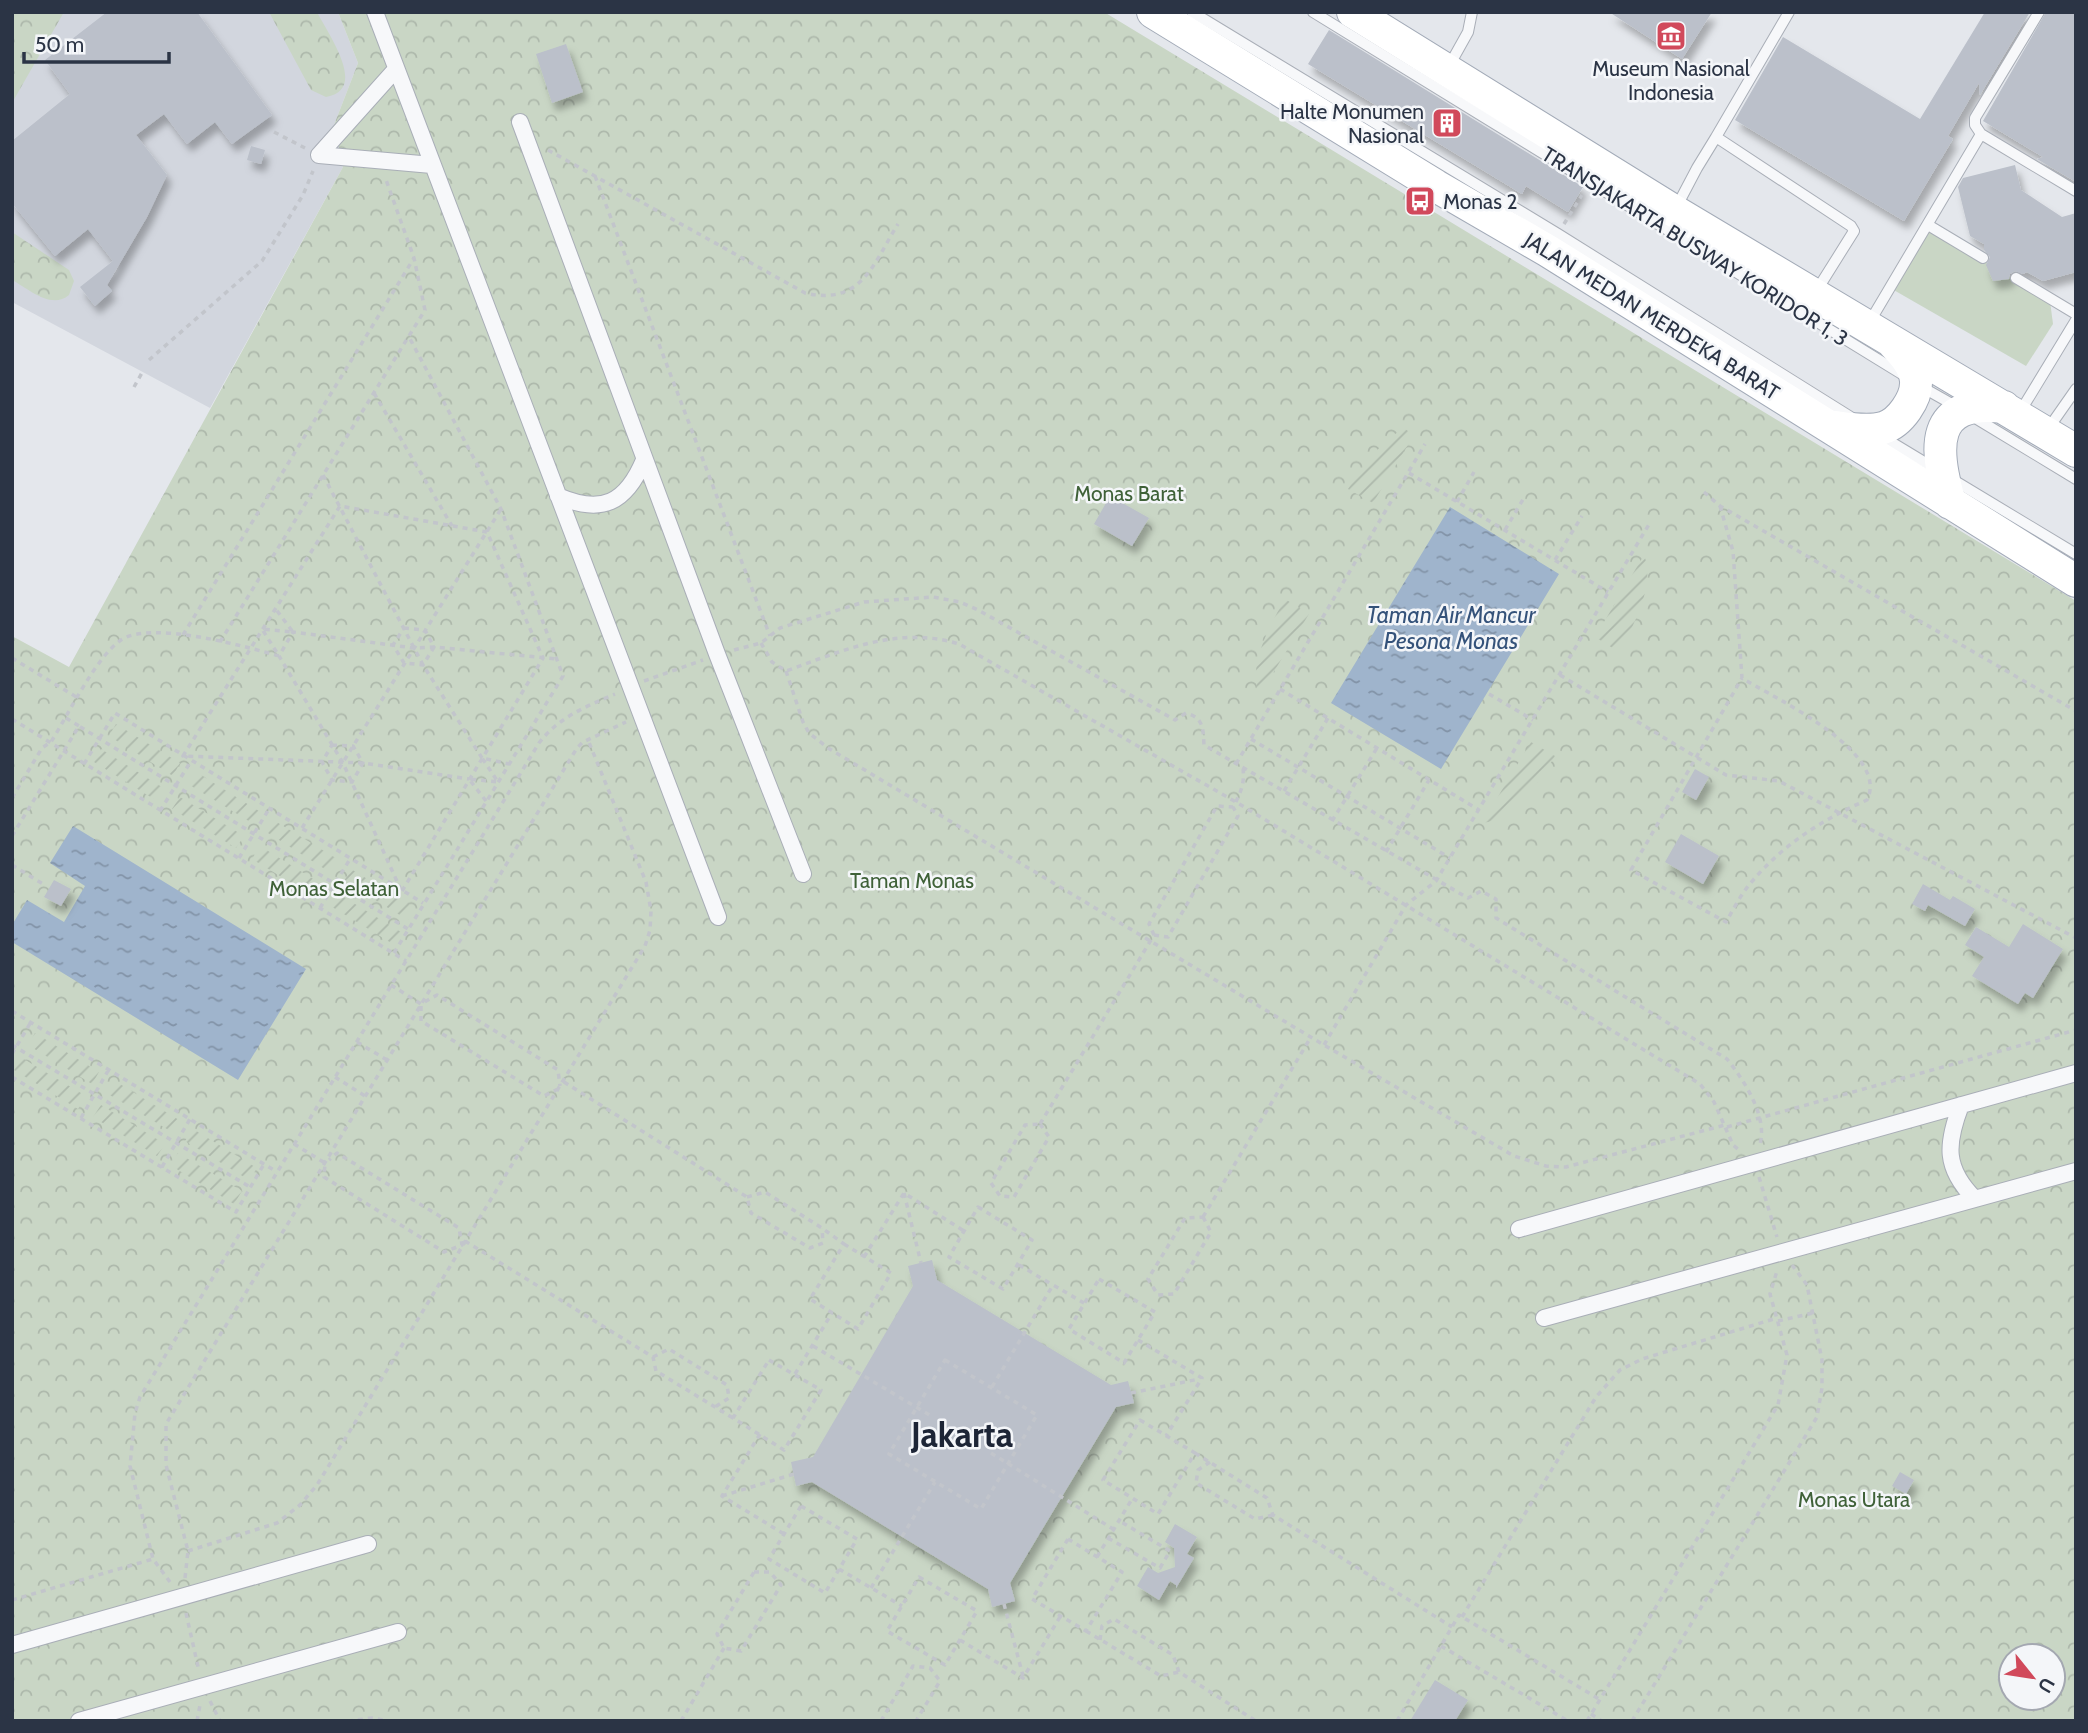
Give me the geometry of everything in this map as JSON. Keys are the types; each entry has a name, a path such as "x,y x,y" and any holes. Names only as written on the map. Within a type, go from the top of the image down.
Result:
{"main road":[{"name":"JALAN MEDAN MERDEKA BARAT","path":"1153,12 1436,186 1548,251 2076,581"},
{"path":"1353,12 1674,211 2076,451"},
{"path":"1831,427 1871,430 1886,428 1898,421 1909,405 1916,383 1906,357 1878,332"},
{"path":"1950,503 1941,472 1939,449 1947,425 1962,410 1982,405 2011,411"}],"street":[{"path":"375,12 718,917"},
{"path":"319,155 396,69"},
{"path":"522,129 717,654 803,874"},
{"path":"319,155 432,165"},
{"path":"558,496 581,505 615,499 630,488 644,460"},
{"path":"1519,1229 2076,1073"},
{"path":"1961,1105 1951,1141 1952,1165 1959,1182 1975,1199"},
{"path":"1544,1318 2076,1171"},
{"path":"12,1646 368,1544"},
{"path":"79,1721 398,1632"}],"lane":[{"path":"1192,12 2076,554"},
{"name":"TRANSJAKARTA BUSWAY KORIDOR 1, 3","path":"1313,12 2076,479"},
{"path":"1447,68 1468,32 1472,12"},
{"path":"1674,211 1788,12"},
{"path":"2039,12 1975,118 1975,125 1981,134 2076,191"},
{"path":"1878,332 1927,225 1981,134"},
{"path":"1716,137 1851,226 1854,231 1815,294"},
{"path":"1927,225 1983,258"},
{"path":"2016,278 2076,314"},
{"path":"2011,411 2076,320"},
{"path":"2046,433 2076,389"}],"path":[{"path":"522,129 595,176 805,293 821,297 836,295 861,284 898,224"},
{"path":"149,360 262,261 303,195 319,155 274,132"},
{"path":"220,642 425,310 414,258 379,161"},
{"path":"595,176 770,636"},
{"path":"1558,234 1590,181"},
{"path":"183,635 414,258"},
{"path":"394,953 563,676 501,509 409,337"},
{"path":"134,387 143,371"},
{"path":"374,393 452,526"},
{"path":"1236,764 1425,444"},
{"path":"1457,502 1474,472"},
{"path":"1408,473 1608,592"},
{"path":"323,475 423,665 498,782"},
{"path":"1704,492 1720,506 2076,711"},
{"path":"1505,530 1525,496"},
{"path":"340,506 486,532"},
{"path":"183,756 340,506"},
{"path":"1720,506 1733,551 1742,678 1631,870 1726,922 1748,887 1788,845 1837,813 1867,800 1871,792 1868,773 1840,739 1816,721 1742,678"},
{"path":"302,829 501,509"},
{"path":"1555,560 1582,516"},
{"path":"1324,1045 1406,905 1436,881 1651,521"},
{"path":"486,532 543,658"},
{"path":"182,1597 153,1559 130,1466 135,1413 140,1397 539,743 550,729 571,713 630,687 717,654 761,643 780,628 864,601 933,597 960,602 978,610 1175,720 1186,713 1194,715 1200,719 1203,726 1204,745 1468,898 1481,891 1496,899 1496,918 1727,1059 1750,1091 1758,1118 1762,1138 1754,1163"},
{"path":"275,608 293,632"},
{"path":"404,628 425,630"},
{"path":"393,645 404,628"},
{"path":"262,629 414,648 434,647 557,659"},
{"path":"262,629 343,763 402,891"},
{"path":"425,630 434,647"},
{"path":"12,797 42,748 51,742 103,657 121,640 142,632 183,635 279,656"},
{"path":"279,656 293,632"},
{"path":"786,671 876,640 918,636 941,638 959,644 1236,802 1700,1084 1714,1102 1733,1145 1754,1163 1782,1252 1807,1285 1822,1360 1822,1388 1817,1416 1633,1720"},
{"path":"761,643 772,662 786,671 803,722 810,733 828,748 1324,1045 1526,1161 1566,1167 1758,1118 2076,1030"},
{"path":"393,645 404,663"},
{"path":"423,665 434,647"},
{"path":"12,658 78,698"},
{"path":"402,891 543,658"},
{"path":"404,663 423,665"},
{"path":"1559,675 1726,775 1779,781 2076,937"},
{"path":"1280,689 1479,810"},
{"path":"1489,694 1533,720"},
{"path":"84,764 115,713 423,904"},
{"path":"203,1686 182,1597 188,1551 166,1465 166,1424 577,748 641,715"},
{"path":"66,718 408,929"},
{"path":"1283,792 1328,718"},
{"path":"12,719 406,961"},
{"path":"12,836 79,726"},
{"path":"1251,739 1450,858"},
{"path":"188,1551 276,1523 300,1505 317,1485 645,946 650,930 651,911 646,882 589,740"},
{"path":"332,745 353,746"},
{"path":"321,762 332,745"},
{"path":"353,746 363,763"},
{"path":"1332,821 1377,748"},
{"path":"183,756 363,763 498,782"},
{"path":"482,758 509,764"},
{"path":"160,811 191,761"},
{"path":"321,762 332,780"},
{"path":"352,782 363,763"},
{"path":"1233,807 1245,779 1244,769"},
{"path":"469,779 486,801"},
{"path":"332,780 352,782"},
{"path":"1385,852 1429,780"},
{"path":"1154,935 1149,924 1217,806 1233,807"},
{"path":"1154,935 1168,937 1238,816 1233,807"},
{"path":"238,858 269,809"},
{"path":"320,908 349,859"},
{"path":"12,865 43,884"},
{"path":"1041,1124 1154,935"},
{"path":"391,985 421,1004"},
{"path":"421,1004 436,995 558,1070 560,1088"},
{"path":"421,1004 421,1021 544,1096 560,1088"},
{"path":"12,1011 277,1172"},
{"path":"12,1054 14,1046 31,1022"},
{"path":"1203,1217 1311,1037"},
{"path":"357,1042 387,1060"},
{"path":"14,1046 250,1187"},
{"path":"81,1118 109,1069"},
{"path":"12,1077 236,1212 264,1164"},
{"path":"335,1077 365,1096"},
{"path":"564,1082 747,1197 751,1213 810,1248 823,1243 822,1228"},
{"path":"162,1167 190,1119"},
{"path":"1041,1124 1049,1137 1014,1197 1000,1196 991,1183 1024,1125 1041,1124"},
{"path":"294,1144 325,1163"},
{"path":"464,1243 444,1252 324,1177 325,1163 337,1153 459,1228 464,1243 653,1357 656,1371 785,1450 821,1391 769,1360 733,1418"},
{"path":"747,1197 765,1192 891,1273 858,1329 810,1299 844,1244"},
{"path":"904,1193 964,1231"},
{"path":"864,1257 904,1193"},
{"path":"904,1193 920,1263"},
{"path":"978,1207 1032,1240 1003,1289 949,1257 964,1231 978,1207"},
{"path":"1203,1217 1211,1232 1174,1294 1157,1295 1148,1279 1185,1218 1203,1217"},
{"path":"1587,1721 1778,1405 1787,1355 1770,1294 1782,1252"},
{"path":"1018,1264 1084,1303"},
{"path":"1099,1279 1155,1312 1138,1340 1124,1363 1069,1329 1099,1279"},
{"path":"991,1388 1053,1285"},
{"path":"1462,1617 1596,1397 1620,1370 1642,1359 1777,1319 1813,1312"},
{"path":"795,1375 832,1313"},
{"path":"1138,1340 1202,1378"},
{"path":"813,1346 933,1418"},
{"path":"653,1357 669,1349 727,1385 729,1398 715,1406"},
{"path":"945,1360 1037,1415 981,1508 889,1454 917,1408 945,1360"},
{"path":"1131,1393 1202,1378"},
{"path":"1166,1436 1202,1378"},
{"path":"1195,1453 1158,1514 1103,1480 1140,1420 1166,1436 1195,1453 1210,1462 1267,1498 1273,1515 1452,1627"},
{"path":"722,1496 760,1434"},
{"path":"991,1453 1113,1529"},
{"path":"1210,1462 1198,1470 1196,1483 1255,1519 1273,1515"},
{"path":"722,1496 794,1474"},
{"path":"871,1588 935,1481"},
{"path":"722,1496 784,1534"},
{"path":"1097,1557 1132,1498"},
{"path":"801,1506 856,1539 839,1569 825,1593 769,1559 801,1506"},
{"path":"1108,1538 1160,1568 1170,1551 1118,1520"},
{"path":"1086,1632 1122,1572 1068,1539 1032,1599 1086,1632 1161,1676 1179,1672"},
{"path":"12,1600 153,1559"},
{"path":"839,1569 902,1606"},
{"path":"754,1572 770,1572 781,1585 741,1651 724,1648 717,1634 754,1572"},
{"path":"919,1577 977,1611 945,1665 887,1630 902,1606 919,1577"},
{"path":"1004,1604 1023,1678"},
{"path":"1396,1721 1459,1615 1599,1699"},
{"path":"1023,1678 1060,1616"},
{"path":"1100,1640 1102,1626 1114,1619 1173,1655 1179,1672 1256,1721"},
{"path":"960,1640 1023,1678"},
{"path":"1441,1646 1567,1721"},
{"path":"681,1721 724,1648"},
{"path":"881,1721 913,1666 930,1668 940,1681 916,1721"},
{"path":"1591,1714 1602,1721"},
{"path":"348,1721 372,1718 388,1721"}],"shaded area":[{"path":"12,12 338,12 358,63 334,125 343,167 210,408 12,302"}],"green space":[{"path":"12,12 64,12 12,103"},
{"path":"269,12 317,12 342,60 344,84 338,92 326,97 311,90"},
{"name":"Taman Monas","path":"338,12 1104,12 2076,601 2076,1721 12,1721 12,636 69,667 343,167 334,125 358,63"},
{"path":"12,232 69,270 74,281 69,295 62,299 48,299 12,280"},
{"path":"1917,233 1937,233 2050,301 2053,324 2026,366 1885,285"},
{"path":"1405,429 1414,435 1373,503 1348,489 1381,446"},
{"path":"1644,555 1647,567 1645,592 1619,652 1595,637"},
{"path":"1285,599 1309,614 1259,696 1256,684 1258,659 1267,633"},
{"path":"116,724 180,763 173,776 109,736"},
{"path":"1531,742 1555,756 1525,798 1505,815 1482,823"},
{"path":"101,749 165,789 157,801 94,762"},
{"path":"196,772 259,811 252,823 188,784"},
{"path":"180,797 244,836 236,848 172,809"},
{"path":"275,821 339,860 331,873 268,833"},
{"path":"260,846 323,885 316,898 252,859"},
{"path":"351,869 415,908 408,920 344,881"},
{"path":"337,893 401,932 393,944 329,905"},
{"path":"35,1033 99,1072 92,1084 28,1045"},
{"path":"22,1058 86,1096 78,1109 14,1070"},
{"path":"115,1081 179,1120 172,1132 108,1094"},
{"path":"101,1105 165,1144 157,1156 93,1117"},
{"path":"193,1129 257,1168 249,1180 185,1141"},
{"path":"178,1153 242,1191 234,1204 170,1165"}],"water":[{"name":"Taman Air Mancur Pesona Monas","path":"1450,507 1559,574 1441,769 1331,703"},
{"path":"73,826 306,969 238,1080 12,942 12,925 27,900 64,922 85,886 50,863"}],"building":[{"path":"107,12 197,12 272,115 232,144 215,122 187,144 164,114 136,135 167,175 147,217 107,285 112,291 95,306 80,287 113,261 88,229 55,256 12,203 12,141 70,94 45,60"},
{"name":"Museum Nasional Indonesia","path":"1609,12 1712,12 1682,59"},
{"path":"1985,12 2030,12 1980,95 1979,83 1948,136 1953,139 1904,221 1735,120 1783,37 1920,119"},
{"path":"2046,12 2076,12 2076,182 2037,159 2043,157 1983,121"},
{"name":"Halte Monumen Nasional","path":"1329,30 1583,187 1568,212 1526,186 1522,194 1308,64"},
{"path":"566,44 583,92 552,103 536,54"},
{"path":"251,146 265,150 261,164 247,160"},
{"path":"2015,165 2021,190 2062,217 2076,213 2076,272 2043,281 2027,272 2023,274 2015,271 2010,274 2009,279 1993,281 1986,265 1990,257 1984,250 1984,244 1970,236 1958,187 1963,178"},
{"path":"1110,496 1149,518 1132,546 1094,524"},
{"path":"1695,769 1709,777 1696,800 1682,792"},
{"path":"1681,834 1719,856 1703,884 1665,862"},
{"path":"54,880 71,889 61,906 44,897"},
{"path":"1923,884 1950,900 1953,896 1975,909 1965,926 1928,905 1925,911 1912,904"},
{"path":"2023,924 2063,949 2033,998 2025,993 2018,1004 1972,976 1984,957 1965,945 1976,927 2009,947"},
{"path":"932,1260 937,1280 1111,1385 1128,1381 1134,1403 1116,1407 1046,1523 1010,1583 1015,1601 992,1607 988,1589 812,1482 796,1486 791,1462 813,1457 913,1286 908,1266"},
{"path":"1900,1472 1914,1480 1906,1494 1892,1486"},
{"path":"1175,1524 1197,1537 1187,1554 1194,1558 1176,1588 1170,1581 1159,1600 1137,1586 1148,1567 1158,1573 1175,1567 1174,1548 1165,1542"},
{"path":"1435,1680 1468,1700 1455,1721 1410,1721"}],"place":[{"name":"Museum Nasional Indonesia","path":"1671,36"},
{"name":"Halte Monumen Nasional","path":"1447,123"},
{"name":"Monas 2","path":"1420,201"}],"district":[{"name":"Jakarta","path":"962,1434"}],"park label":[{"name":"Monas Barat","path":"1129,493"},
{"name":"Monas Selatan","path":"334,888"},
{"name":"Monas Utara","path":"1854,1499"}]}
